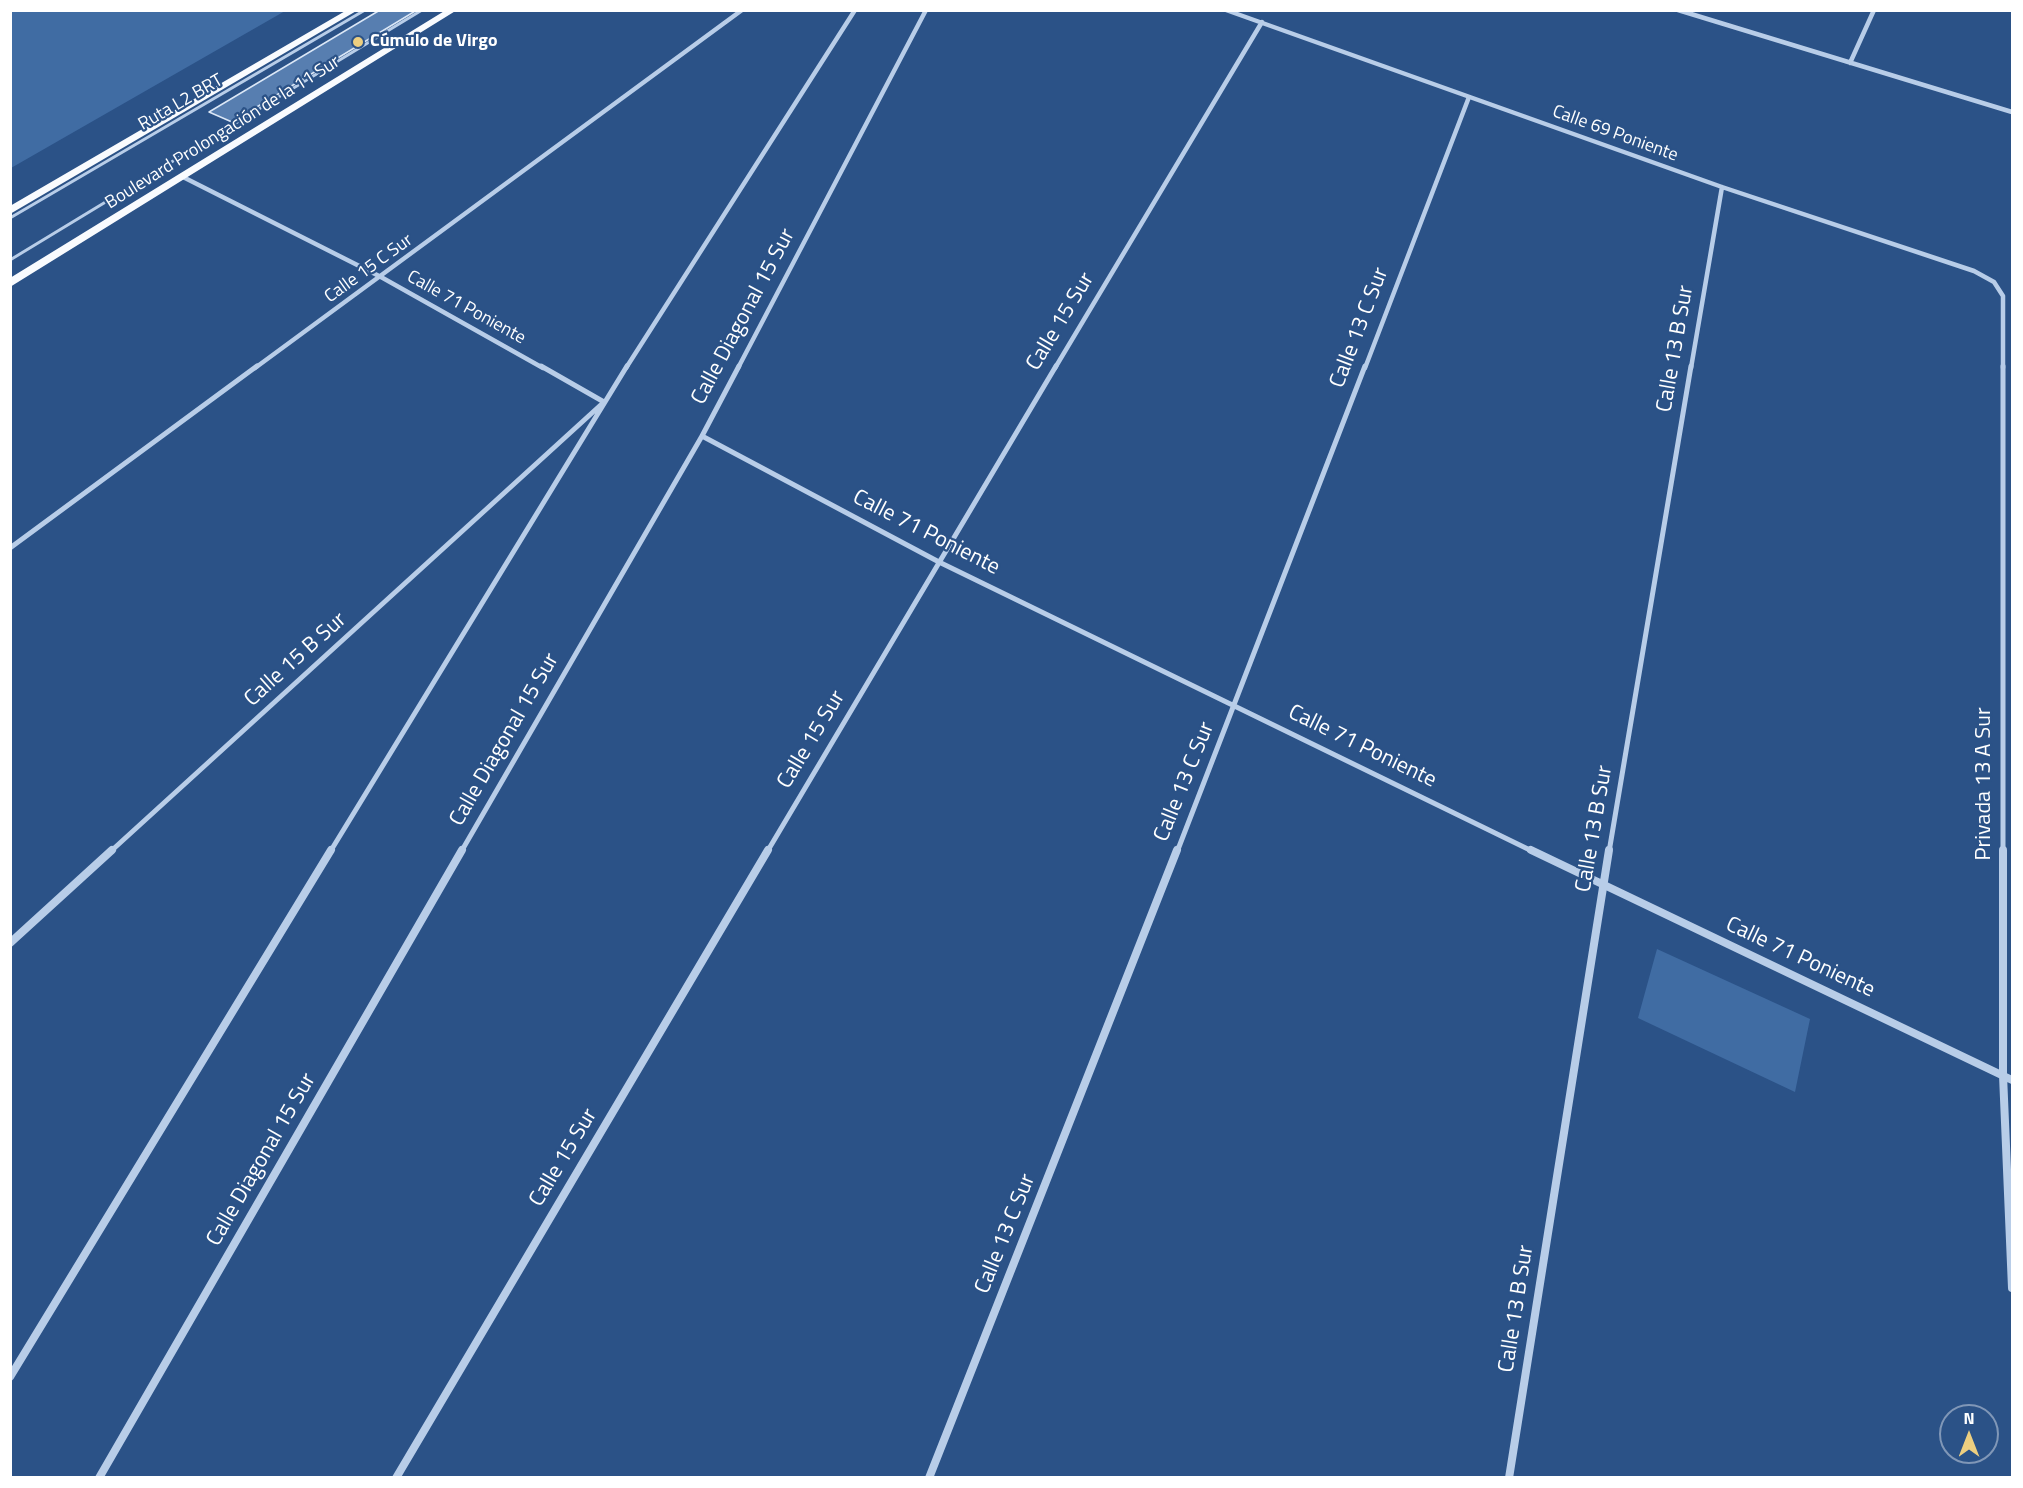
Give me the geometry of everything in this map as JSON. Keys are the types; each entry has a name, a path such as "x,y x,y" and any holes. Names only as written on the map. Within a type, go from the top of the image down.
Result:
{"main road":[{"name":"Boulevard Prolongación de la 11 Sur","path":"10,211 354,10"},
{"name":"Boulevard Prolongación de la 11 Sur","path":"10,283 453,10"}],"street":[{"name":"Calle 15 C Sur","path":"10,548 742,10"},
{"path":"10,1377 604,402 855,10"},
{"name":"Calle Diagonal 15 Sur","path":"99,1478 702,436 926,10"},
{"name":"Calle 69 Poniente","path":"1226,10 1722,187 1974,271 1994,282"},
{"path":"1678,10 2013,112"},
{"path":"1850,63 1874,10"},
{"name":"Calle 15 Sur","path":"396,1478 1262,22"},
{"name":"Calle 13 C Sur","path":"929,1478 1235,704 1468,97"},
{"name":"Calle 71 Poniente","path":"183,177 381,277 604,402"},
{"name":"Calle 13 B Sur","path":"1509,1478 1603,885 1722,187"},
{"name":"Privada 13 A Sur","path":"1994,282 2003,296 2003,1075 2013,1288"},
{"name":"Calle 15 B Sur","path":"10,943 604,402"},
{"name":"Calle 71 Poniente","path":"702,436 939,562 1603,885 2013,1080"}],"lane":[{"name":"Ruta L2 BRT","path":"10,218 365,10"},
{"path":"10,260 422,10"}],"shaded area":[{"path":"11,10 285,10 285,11 11,168"},
{"path":"1657,949 1810,1019 1795,1092 1638,1018"}],"building":[{"path":"380,10 417,10 232,122 209,112"}],"place":[{"name":"Cúmulo de Virgo","path":"358,42"}]}
